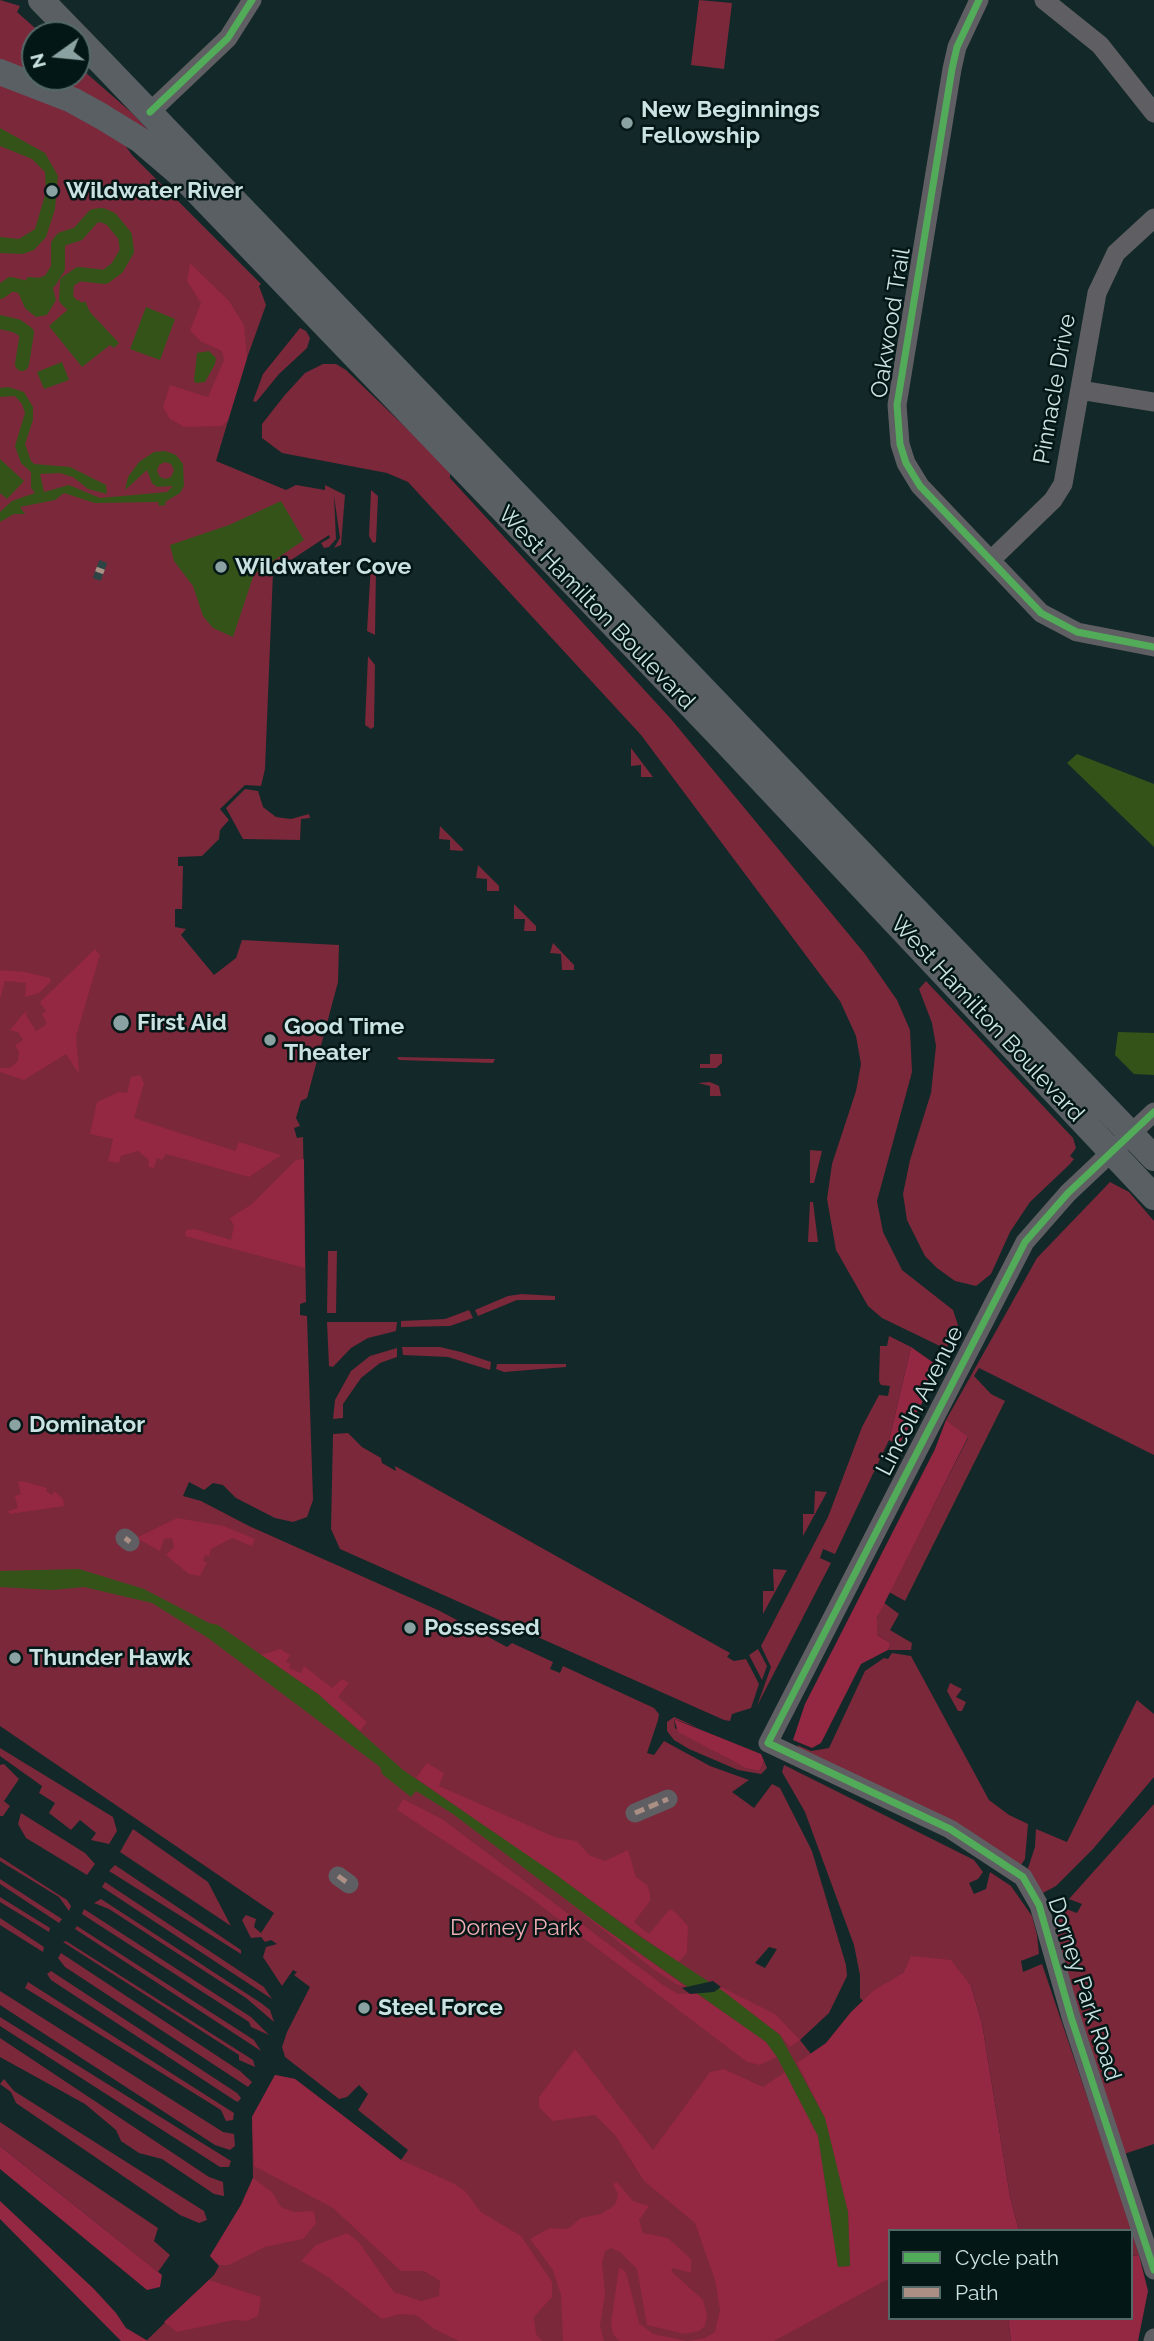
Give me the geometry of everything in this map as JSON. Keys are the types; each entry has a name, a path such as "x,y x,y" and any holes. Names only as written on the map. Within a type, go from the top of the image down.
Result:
{"main road":[{"name":"West Hamilton Boulevard","path":"40,2 60,21"},
{"name":"West Hamilton Boulevard","path":"91,51 1154,1158"},
{"name":"West Hamilton Boulevard","path":"0,72 72,100 101,116 140,141 182,176 712,727 1154,1196"}],"street":[{"path":"150,112 228,38 252,0"},
{"name":"Oakwood Trail","path":"979,0 957,47 952,69 897,404 897,424 906,463 916,480 1041,613 1077,632 1154,647"},
{"path":"1044,0 1100,46 1154,113"},
{"name":"Pinnacle Drive","path":"990,561 1053,500 1063,484 1097,293 1105,272 1124,243 1154,218"},
{"path":"1080,390 1154,402"},
{"name":"Lincoln Avenue","path":"768,1743 1025,1242 1042,1219 1154,1112"},
{"name":"Dorney Park Road","path":"768,1743 950,1829 1023,1877 1040,1905 1071,2017 1154,2270"},
{"path":"635,1813 668,1799"}],"green space":[{"path":"0,0 20,6 17,12 27,21 21,21 21,78 0,67"},
{"path":"699,0 732,3 724,69 691,65"},
{"path":"91,77 132,113 183,167 44,91 91,91"},
{"name":"Dorney Park","path":"0,82 32,93 122,141 132,155 261,284 259,286 266,305 216,461 286,490 296,485 325,490 325,485 345,495 341,545 334,548 340,538 334,496 336,539 329,547 324,548 321,543 330,538 329,535 273,572 265,769 261,786 245,785 220,809 229,820 220,830 219,839 202,856 178,857 178,866 183,866 182,909 175,909 175,927 186,929 181,935 214,975 236,958 242,940 339,945 338,982 307,1098 301,1101 296,1118 300,1126 294,1128 297,1138 303,1137 306,1302 300,1304 300,1315 307,1316 313,1500 307,1517 293,1522 275,1518 236,1498 223,1485 213,1483 204,1490 189,1482 183,1496 201,1501 249,1526 440,1611 507,1647 512,1643 553,1662 550,1669 560,1673 563,1666 654,1708 659,1714 647,1753 654,1755 664,1741 710,1766 749,1780 732,1792 754,1808 772,1784 780,1788 812,1851 847,1976 829,2013 800,2040 811,2054 883,2279 888,2278 888,2320 1008,2320 1011,2341 146,2341 214,2275 219,2266 210,2256 241,2205 253,2178 252,2117 275,2075 295,2079 401,2160 408,2150 358,2110 368,2094 359,2085 347,2097 339,2099 285,2057 282,2047 287,2032 310,1987 294,1975 297,1972 293,1970 282,1986 263,1957 266,1947 277,1944 271,1940 265,1942 261,1937 251,1938 242,1920 246,1915 256,1919 254,1927 261,1933 274,1913 0,1726","holes":["769,1947 777,1949 765,1968 755,1963"]},
{"path":"300,328 306,331 310,338 307,348 279,374 256,402 253,401 263,374"},
{"path":"323,364 336,364 346,370 450,470 450,478 671,719 865,954 897,1000 910,1030 912,1072 877,1201 883,1232 902,1270 953,1310 958,1325 946,1349 882,1318 868,1306 836,1250 827,1199 832,1164 856,1091 861,1064 856,1036 840,1001 641,735 408,482 387,473 282,453 262,438 262,424 284,396 305,373"},
{"path":"371,490 378,496 376,542 373,543 369,536"},
{"path":"371,564 376,569 375,635 367,631"},
{"path":"368,656 375,665 374,727 371,729 365,725"},
{"path":"631,748 653,777 641,777 641,765 631,766"},
{"path":"245,789 258,791 263,807 276,817 291,819 309,814 310,818 301,819 300,840 243,839 226,808"},
{"path":"440,826 463,851 450,850 450,840 439,839"},
{"path":"478,865 499,886 499,891 487,891 487,879 476,878"},
{"path":"514,904 536,926 536,931 524,931 525,919 514,919"},
{"path":"553,943 574,965 574,970 562,970 561,954 550,953"},
{"path":"926,981 1073,1138 1076,1148 1070,1156 1074,1159 1070,1164 1030,1202 1010,1232 991,1274 976,1286 955,1281 937,1268 925,1256 907,1220 903,1194 910,1160 931,1093 936,1046 932,1023 919,989"},
{"path":"710,1054 722,1054 722,1063 716,1068 700,1068 700,1064 710,1064"},
{"path":"397,1057 495,1059 493,1063 399,1060"},
{"path":"710,1082 719,1086 721,1096 710,1096 710,1086 698,1083"},
{"path":"810,1150 822,1151 814,1183 810,1183"},
{"path":"1110,1182 1129,1192 1154,1221 1154,1455 979,1368 974,1376 991,1394 1005,1401 905,1601 889,1592 968,1438 946,1420 1037,1258"},
{"path":"810,1202 813,1202 818,1242 808,1242"},
{"path":"328,1251 337,1251 336,1313 327,1313"},
{"path":"508,1296 555,1296 555,1300 517,1300 478,1316 475,1310"},
{"path":"469,1310 473,1318 450,1326 401,1327 401,1321 445,1319"},
{"path":"327,1322 397,1322 396,1331 368,1338 351,1348 333,1367 329,1366"},
{"path":"889,1336 911,1347 889,1440 835,1554 823,1549 820,1558 831,1563 757,1706 771,1667 761,1646 828,1517 862,1427 879,1395 888,1396 890,1386 881,1385 879,1381 880,1346 887,1346"},
{"path":"402,1347 440,1347 461,1352 491,1362 490,1370 448,1357 403,1355"},
{"path":"397,1348 397,1357 380,1363 361,1378 343,1404 343,1418 333,1419 335,1400 351,1371 370,1356"},
{"path":"497,1364 566,1364 566,1367 504,1372 496,1369"},
{"path":"348,1433 362,1447 381,1458 382,1463 396,1471 395,1466 730,1653 727,1657 734,1661 746,1659 759,1684 751,1708 732,1714 730,1721 724,1720 340,1549 331,1529 333,1434"},
{"path":"815,1491 827,1492 803,1536 803,1514 814,1514"},
{"path":"773,1569 787,1570 763,1614 763,1591 774,1591"},
{"path":"883,1602 899,1614 890,1630 912,1643 911,1650 888,1650 891,1643 877,1635 877,1619"},
{"path":"758,1649 767,1666 762,1680 749,1655"},
{"path":"892,1653 911,1656 989,1800 1009,1815 1028,1824 1025,1859 1021,1865 803,1753 797,1745 811,1751 829,1748 865,1671 884,1658 888,1659"},
{"path":"950,1683 962,1689 956,1697 966,1702 962,1711 958,1711 947,1691"},
{"path":"1137,1700 1154,1714 1154,1777 1093,1849 1056,1886 1041,1894 1027,1871 1035,1847 1036,1829 1067,1842"},
{"path":"674,1717 697,1727 674,1719 675,1728 731,1760 760,1771 764,1761 767,1768 761,1774 738,1770 689,1749 674,1740 667,1731 667,1722"},
{"path":"0,1748 113,1817 117,1831 109,1844 91,1840 96,1833 80,1820 71,1830 49,1813 55,1803 39,1793 42,1786 0,1756"},
{"path":"4,1764 19,1779 4,1801 10,1806 3,1816 0,1816 0,1765"},
{"path":"784,1765 974,1860 983,1872 978,1879 969,1883 974,1894 986,1889 990,1872 1011,1886 1032,1916 1037,1935 1039,1954 1021,1961 1023,1972 1042,1964 1131,2229 1018,2229 1010,2196 982,2023 971,1986 904,1972 875,1990 864,2002 860,1998 860,1975 854,1945 805,1812 782,1772"},
{"path":"1154,1804 1154,2144 1121,2155 1052,1924 1061,1907 1077,1913 1082,1904 1069,1899"},
{"path":"21,1813 85,1853 95,1864 87,1875 26,1838 18,1824"},
{"path":"133,1829 208,1882 231,1926 120,1852"},
{"path":"0,1857 67,1900 71,1906 69,1911 59,1897 0,1861"},
{"path":"115,1865 241,1950 241,1954 109,1871"},
{"path":"0,1879 62,1919 59,1923 0,1884"},
{"path":"105,1882 264,1987 272,1999 102,1887"},
{"path":"0,1897 50,1928 49,1932 0,1902"},
{"path":"101,1899 261,2003 270,2010 274,2022 246,1998 109,1909 94,1903"},
{"path":"84,1909 251,2017 269,2035 251,2027 249,2022 82,1914"},
{"path":"0,1918 44,1947 43,1952 0,1925"},
{"path":"77,1926 254,2040 261,2051 75,1929"},
{"path":"66,1941 253,2060 255,2067 239,2060 239,2055 63,1942"},
{"path":"61,1953 240,2071 252,2082 248,2087 65,1967 58,1958"},
{"path":"51,1971 241,2098 238,2102 234,2100 51,1980 47,1974"},
{"path":"28,1982 234,2113 233,2120 226,2121 221,2110 25,1988"},
{"path":"0,1991 223,2132 234,2134 235,2146 230,2150 215,2145 0,2005"},
{"path":"0,2017 231,2161 229,2167 220,2167 0,2026"},
{"path":"0,2038 209,2177 223,2182 224,2196 214,2194 162,2159 139,2153 121,2141 116,2130 85,2104 0,2057"},
{"path":"4,2079 14,2091 204,2211 207,2220 199,2223 180,2215 16,2103 11,2092 0,2084"},
{"path":"0,2122 158,2228 154,2241 170,2255 158,2272 0,2146"},
{"path":"1133,2234 1139,2255 1133,2256"}],"shaded area":[{"name":"Wildwater River","path":"0,128 45,153 58,176 55,209 46,237 34,250 23,254 0,253 0,237 19,239 35,229 46,192 45,172 32,159 0,146"},
{"path":"190,263 229,301 244,325 247,358 228,420 222,426 184,427 170,419 163,407 170,385 208,397 224,360 222,351 200,341 190,330 201,303 187,281"},
{"path":"28,277 42,278 52,285 56,300 47,315 36,317 25,308 18,292"},
{"path":"79,300 82,303 85,301 90,312 119,343 114,348 110,345 82,367 49,326"},
{"path":"146,307 175,319 160,360 130,349"},
{"path":"209,351 216,358 215,364 205,382 196,383 197,353"},
{"path":"62,362 69,380 44,389 37,372"},
{"path":"8,387 24,392 33,407 33,420 25,444 34,464 70,467 106,485 107,494 88,489 73,477 60,473 40,474 44,492 69,485 100,498 167,492 173,486 157,487 152,483 147,470 125,490 128,477 139,462 154,452 165,451 176,455 183,464 184,486 180,493 165,502 166,505 159,506 158,502 95,503 64,493 55,500 20,507 25,514 14,514 0,522 0,512 12,501 35,493 31,488 31,472 21,463 15,446 25,413 22,404 15,396 0,397 0,388","holes":["165,462 171,464 174,470 171,477 160,477 157,471 159,465"]},
{"path":"0,459 24,481 7,499 0,493"},
{"name":"Wildwater Cove","path":"281,501 304,540 254,574 233,637 213,628 203,616 193,586 174,561 170,545 229,525"},
{"path":"1077,754 1154,784 1154,847 1067,763"},
{"path":"95,949 100,955 76,1036 79,1074 66,1054 24,1080 0,1072 0,1068 10,1068 18,1061 19,1052 15,1045 23,1040 18,1032 10,1030 28,1011 26,1015 36,1031 47,1024 42,1014 46,1011 40,1002"},
{"path":"0,970 25,972 50,978 51,981 39,993 25,997 26,983 5,981 0,999"},
{"path":"1118,1032 1154,1033 1154,1075 1134,1074 1115,1055"},
{"path":"140,1075 144,1083 134,1118 235,1151 239,1142 281,1155 249,1177 166,1154 162,1160 157,1158 154,1168 149,1167 148,1159 138,1151 121,1156 119,1163 108,1161 113,1139 90,1134 97,1102 119,1092 127,1093 131,1077"},
{"path":"304,1159 305,1268 185,1236 186,1230 195,1229 231,1240 234,1226 230,1218 252,1204 296,1160"},
{"path":"911,1347 941,1368 899,1445 889,1440"},
{"path":"946,1420 968,1437 877,1618 877,1635 891,1643 888,1650 861,1664 821,1743 812,1748 793,1740 805,1704 935,1449"},
{"path":"18,1482 47,1488 46,1491 52,1495 54,1491 63,1499 64,1506 10,1514 8,1511 18,1508 15,1496 21,1494"},
{"path":"177,1518 224,1526 255,1539 252,1546 232,1538 211,1549 209,1556 205,1555 203,1561 207,1562 200,1576 189,1574 166,1555 174,1547 172,1538 164,1539 160,1551 136,1538"},
{"path":"79,1569 144,1589 209,1623 218,1625 318,1694 403,1770 555,1874 639,1936 723,1991 780,2035 825,2118 848,2212 850,2266 838,2267 818,2136 777,2057 766,2042 594,1921 453,1814 416,1791 411,1797 382,1774 380,1767 208,1638 152,1603 84,1587 52,1590 0,1587 0,1571"},
{"path":"280,1649 290,1655 286,1662 291,1664 289,1668 301,1673 304,1666 332,1688 342,1679 349,1683 338,1697 367,1722 360,1731 318,1694 261,1655"},
{"path":"674,1719 761,1754 764,1761 760,1771 746,1768 678,1732"},
{"path":"427,1763 444,1773 439,1786 557,1838 577,1841 589,1855 605,1861 628,1850 636,1877 647,1885 650,1893 650,1901 634,1922 649,1934 670,1909 688,1926 687,1953 678,1962 416,1778"},
{"path":"403,1799 442,1819 663,1985 678,1994 696,1993 746,2027 766,2042 777,2057 760,2065 747,2062 524,1893 397,1810"},
{"path":"521,1865 594,1921 686,1987 653,1969"},
{"path":"911,1956 951,1960 971,1986 982,2023 1010,2196 1018,2229 888,2229 888,2279 774,2341 687,2341 705,2338 715,2332 720,2310 715,2280 695,2223 644,2181 615,2135 595,2115 553,2121 539,2107 539,2097 575,2049 653,2150 710,2072 724,2069 763,2087 785,2072 818,2136 838,2267 850,2266 848,2212 825,2118 797,2063 826,2043 851,2012 874,1990 904,1972"},
{"path":"721,1987 775,2014 800,2040 790,2047 780,2035 718,1988"},
{"path":"275,2075 295,2079 401,2160 453,2183 465,2191 481,2212 521,2236 552,2282 552,2297 534,2317 536,2334 542,2341 459,2341 434,2329 416,2315 400,2314 382,2319 328,2277 301,2261 316,2245 347,2233 358,2241 394,2292 421,2301 439,2296 440,2281 424,2271 401,2271 333,2208 254,2166 252,2117"},
{"path":"0,2146 162,2275 160,2287 147,2290 0,2169"},
{"path":"253,2178 272,2192 281,2207 294,2212 314,2211 316,2223 303,2239 265,2247 229,2265 219,2265 210,2256 241,2205"},
{"path":"617,2182 633,2201 649,2206 639,2220 643,2233 668,2238 691,2259 691,2273 673,2268 671,2271 703,2300 707,2315 705,2326 699,2331 685,2334 647,2325 637,2269 620,2252 611,2248 605,2251 602,2264 605,2294 600,2326 604,2341 563,2341 561,2295 553,2270 530,2239 550,2228 568,2229 581,2218 601,2214 611,2208 616,2203 618,2194 613,2184"},
{"path":"0,2201 94,2289 126,2328 148,2341 121,2341 0,2219"},
{"path":"1139,2255 1148,2291 1138,2341 1011,2341 1008,2320 1133,2320 1133,2256"},
{"path":"619,2267 626,2272 639,2323 653,2334 687,2341 619,2341 613,2334 611,2323"},
{"path":"209,2280 261,2297 258,2316 247,2321 234,2320 177,2332 164,2322"}],"pier":[{"path":"713,1981 721,1987 714,1992 690,1994 682,1988"}],"waterway":[{"path":"0,292 11,284 32,289 50,281 58,268 58,244 62,239 78,234 94,216 102,215 111,219 125,236 127,251 117,268 105,277 79,274 67,282 66,299 82,314"},
{"path":"0,322 17,326 27,333 22,364"}],"tunnel":[{"path":"96,569 104,572"}],"marked path":[{"path":"96,569 104,572"},
{"path":"125,1538 130,1542"},
{"path":"635,1813 668,1799"},
{"path":"338,1876 349,1884"}],"cycle path":[{"path":"150,112 228,38 252,0"},
{"path":"979,0 957,47 952,69 897,405 900,444 906,463 920,486 1041,613 1077,632 1154,647"},
{"path":"1154,1112 1068,1193 1025,1242 768,1743 950,1829 1023,1877 1039,1905 1071,2017 1154,2270"}],"place":[{"name":"New Beginnings Fellowship","path":"627,123"},
{"name":"Wildwater River","path":"52,191"},
{"name":"Wildwater Cove","path":"221,567"},
{"name":"First Aid","path":"121,1023"},
{"name":"Good Time Theater","path":"270,1040"},
{"name":"Dominator","path":"15,1425"},
{"name":"Possessed","path":"410,1628"},
{"name":"Thunder Hawk","path":"15,1658"},
{"name":"Steel Force","path":"364,2008"}]}
